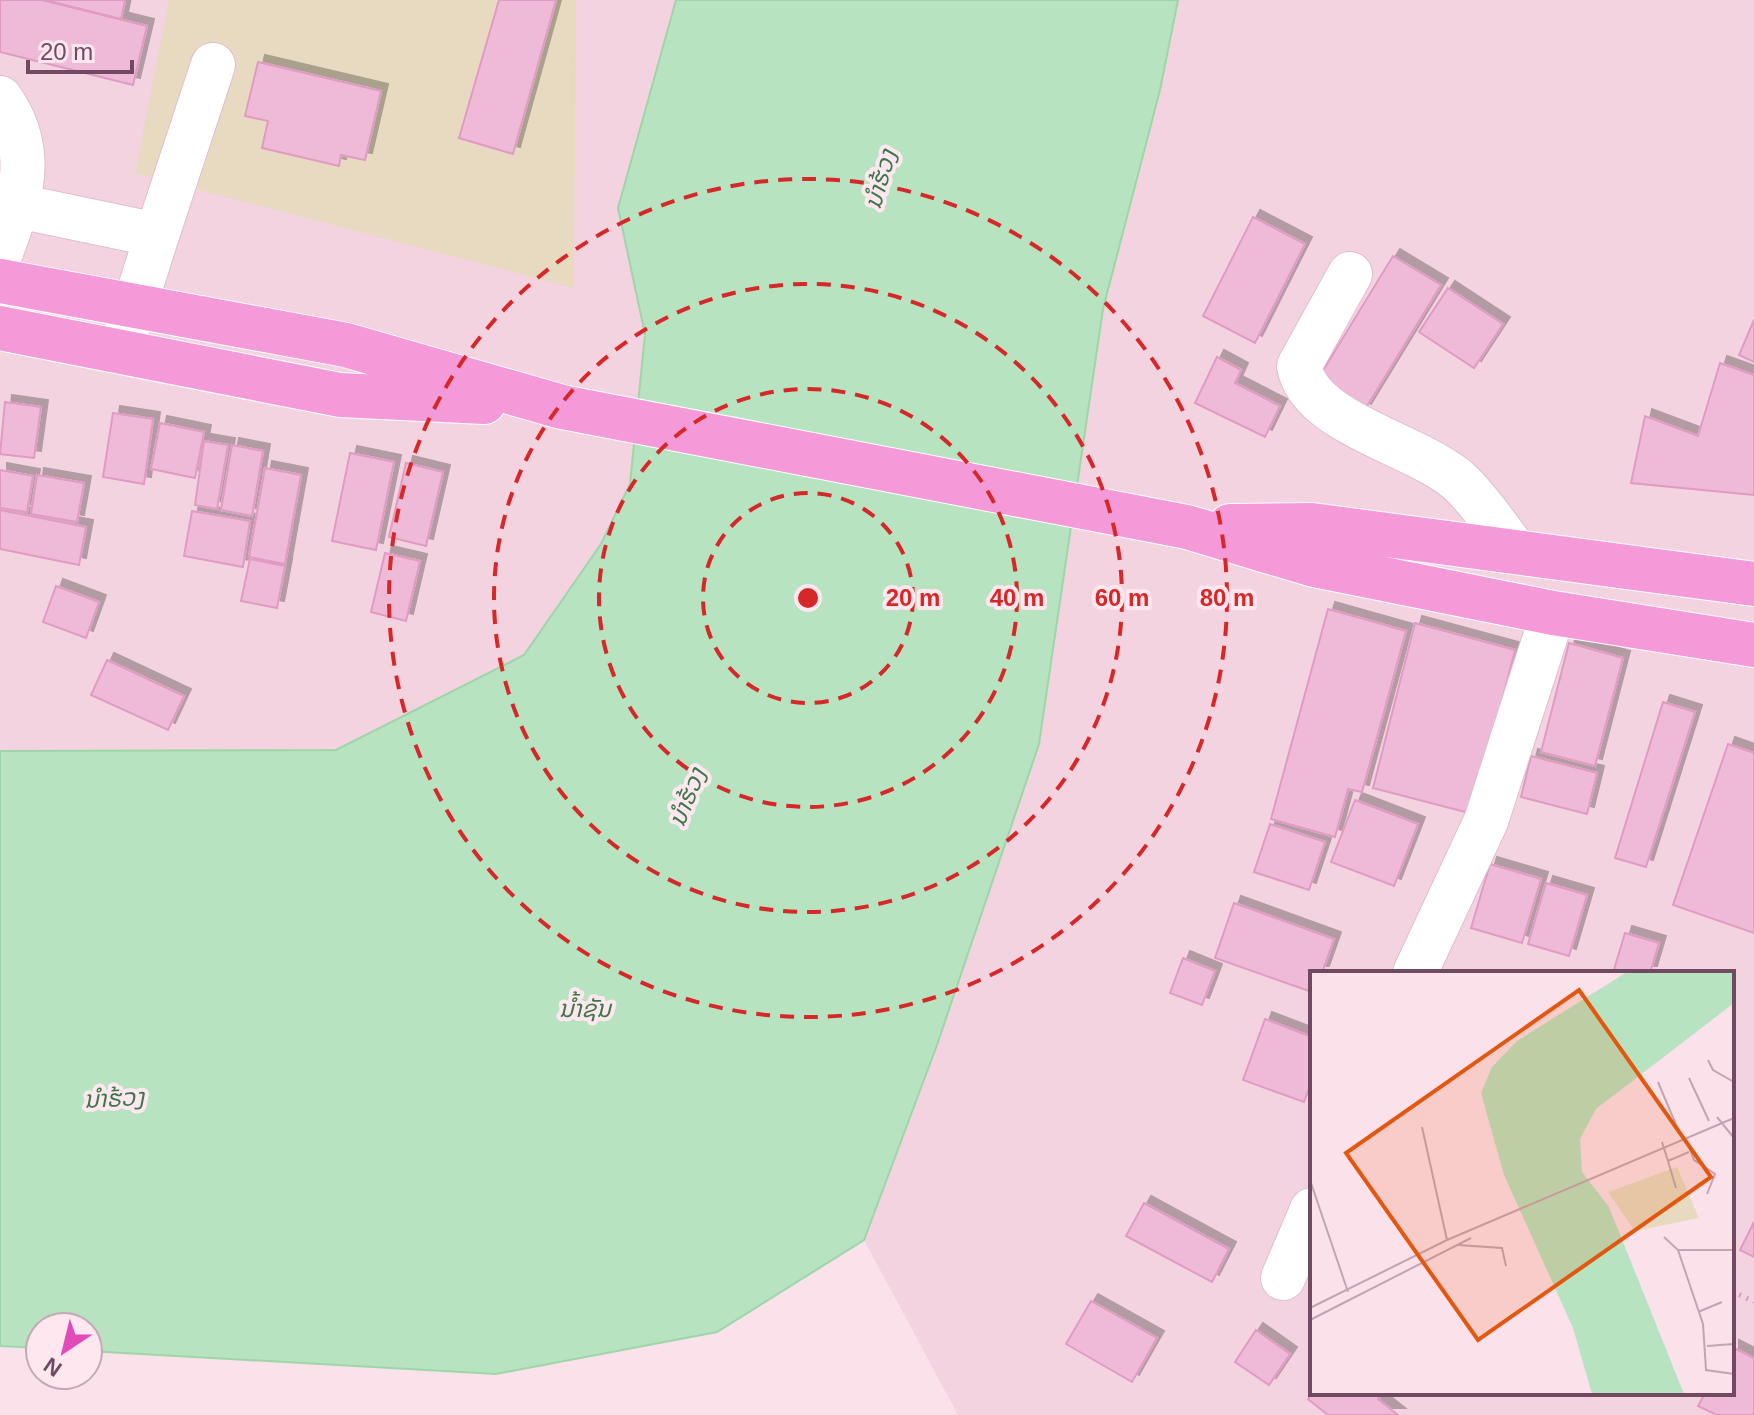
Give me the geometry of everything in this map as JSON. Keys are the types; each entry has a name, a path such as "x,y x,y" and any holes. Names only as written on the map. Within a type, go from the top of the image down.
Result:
{"highway":[{"path":"0,281 346,345 562,407 1187,527 1314,565 1553,613 1754,645"},
{"path":"0,328 340,395 562,407"},
{"path":"1187,527 1312,525 1754,584"}],"lane":[{"path":"120,352 213,65"},
{"path":"0,98 12,115 24,149 18,206 0,255"},
{"path":"18,206 157,235"},
{"path":"1350,274 1299,366 1302,382 1336,415 1418,454 1462,484 1516,552"},
{"path":"1416,971 1486,821 1553,613"},
{"path":"1283,1278 1310,1215"}],"path":[{"path":"1734,1292 1754,1302"}],"shaded area":[{"path":"0,0 676,0 618,208 645,334 630,484 601,544 524,655 336,750 0,751"},
{"path":"169,0 576,0 574,288 135,173"},
{"path":"1178,0 1754,0 1754,1415 958,1415 864,1240 937,1045 1039,744 1103,309 1160,90"}],"water":[{"name":"ນ້ຳຊັນ","path":"676,0 1178,0 1160,90 1103,309 1039,744 937,1045 864,1240 717,1332 496,1374 104,1352 104,1311 24,1311 24,1347 0,1346 0,751 336,750 524,655 601,544 630,484 645,334 618,208"}],"building":[{"path":"0,0 42,0 147,26 133,85 0,52"},
{"path":"45,0 125,0 121,19"},
{"path":"499,0 556,0 513,154 459,138"},
{"path":"258,62 381,91 365,160 341,155 339,166 262,148 268,121 245,116"},
{"path":"1253,217 1305,244 1255,343 1203,316"},
{"path":"1393,256 1441,285 1364,411 1316,382"},
{"path":"1448,288 1503,324 1474,368 1419,332"},
{"path":"1754,320 1754,362 1739,355"},
{"path":"1217,357 1241,370 1235,383 1280,406 1265,437 1195,403"},
{"path":"1720,363 1754,375 1754,495 1631,483 1645,416 1698,436"},
{"path":"5,402 41,407 34,458 0,454"},
{"path":"113,413 153,419 144,484 103,477"},
{"path":"160,423 204,432 195,478 151,469"},
{"path":"204,441 228,445 217,509 195,505"},
{"path":"232,445 263,451 252,516 221,510"},
{"path":"350,453 394,462 376,550 332,541"},
{"path":"406,463 443,472 426,546 389,537"},
{"path":"265,468 301,475 285,564 249,557"},
{"path":"0,470 33,476 27,512 0,508"},
{"path":"37,475 84,483 77,522 31,514"},
{"path":"0,510 86,527 79,565 0,549"},
{"path":"192,511 250,521 243,567 184,556"},
{"path":"385,553 420,561 406,621 371,612"},
{"path":"250,559 285,566 277,608 241,601"},
{"path":"56,586 99,602 86,638 43,622"},
{"path":"1328,609 1406,631 1362,792 1348,789 1335,837 1271,819"},
{"path":"1415,623 1515,650 1473,814 1373,788"},
{"path":"1569,643 1623,658 1595,766 1541,752"},
{"path":"107,660 184,696 168,730 91,695"},
{"path":"1663,702 1695,712 1646,867 1615,858"},
{"path":"1728,744 1754,753 1754,933 1673,905"},
{"path":"1531,756 1597,773 1587,814 1521,797"},
{"path":"1355,800 1418,824 1394,886 1331,862"},
{"path":"1270,824 1325,842 1309,890 1254,872"},
{"path":"1490,864 1541,879 1522,943 1471,928"},
{"path":"1546,883 1587,895 1569,956 1528,944"},
{"path":"1234,903 1334,939 1323,971 1310,971 1310,991 1215,958"},
{"path":"1625,933 1659,943 1651,971 1614,971"},
{"path":"1183,958 1215,971 1202,1005 1170,993"},
{"path":"1265,1019 1310,1036 1310,1086 1304,1102 1243,1080"},
{"path":"1144,1203 1229,1249 1212,1282 1126,1236"},
{"path":"1754,1222 1754,1257 1740,1250"},
{"path":"1091,1301 1157,1338 1132,1382 1066,1344"},
{"path":"1256,1330 1290,1354 1269,1385 1235,1362"},
{"path":"1734,1348 1754,1358 1754,1415 1717,1415 1698,1406 1704,1395 1734,1395"},
{"path":"1311,1395 1381,1395 1378,1399 1398,1415 1328,1415 1308,1399"}],"water label":[{"name":"ນຳ້ຮວງ","path":"880,179"},
{"name":"ນຳ້ຮວງ","path":"687,797"},
{"name":"ນຳ້ຮວງ","path":"114,1098"}]}
